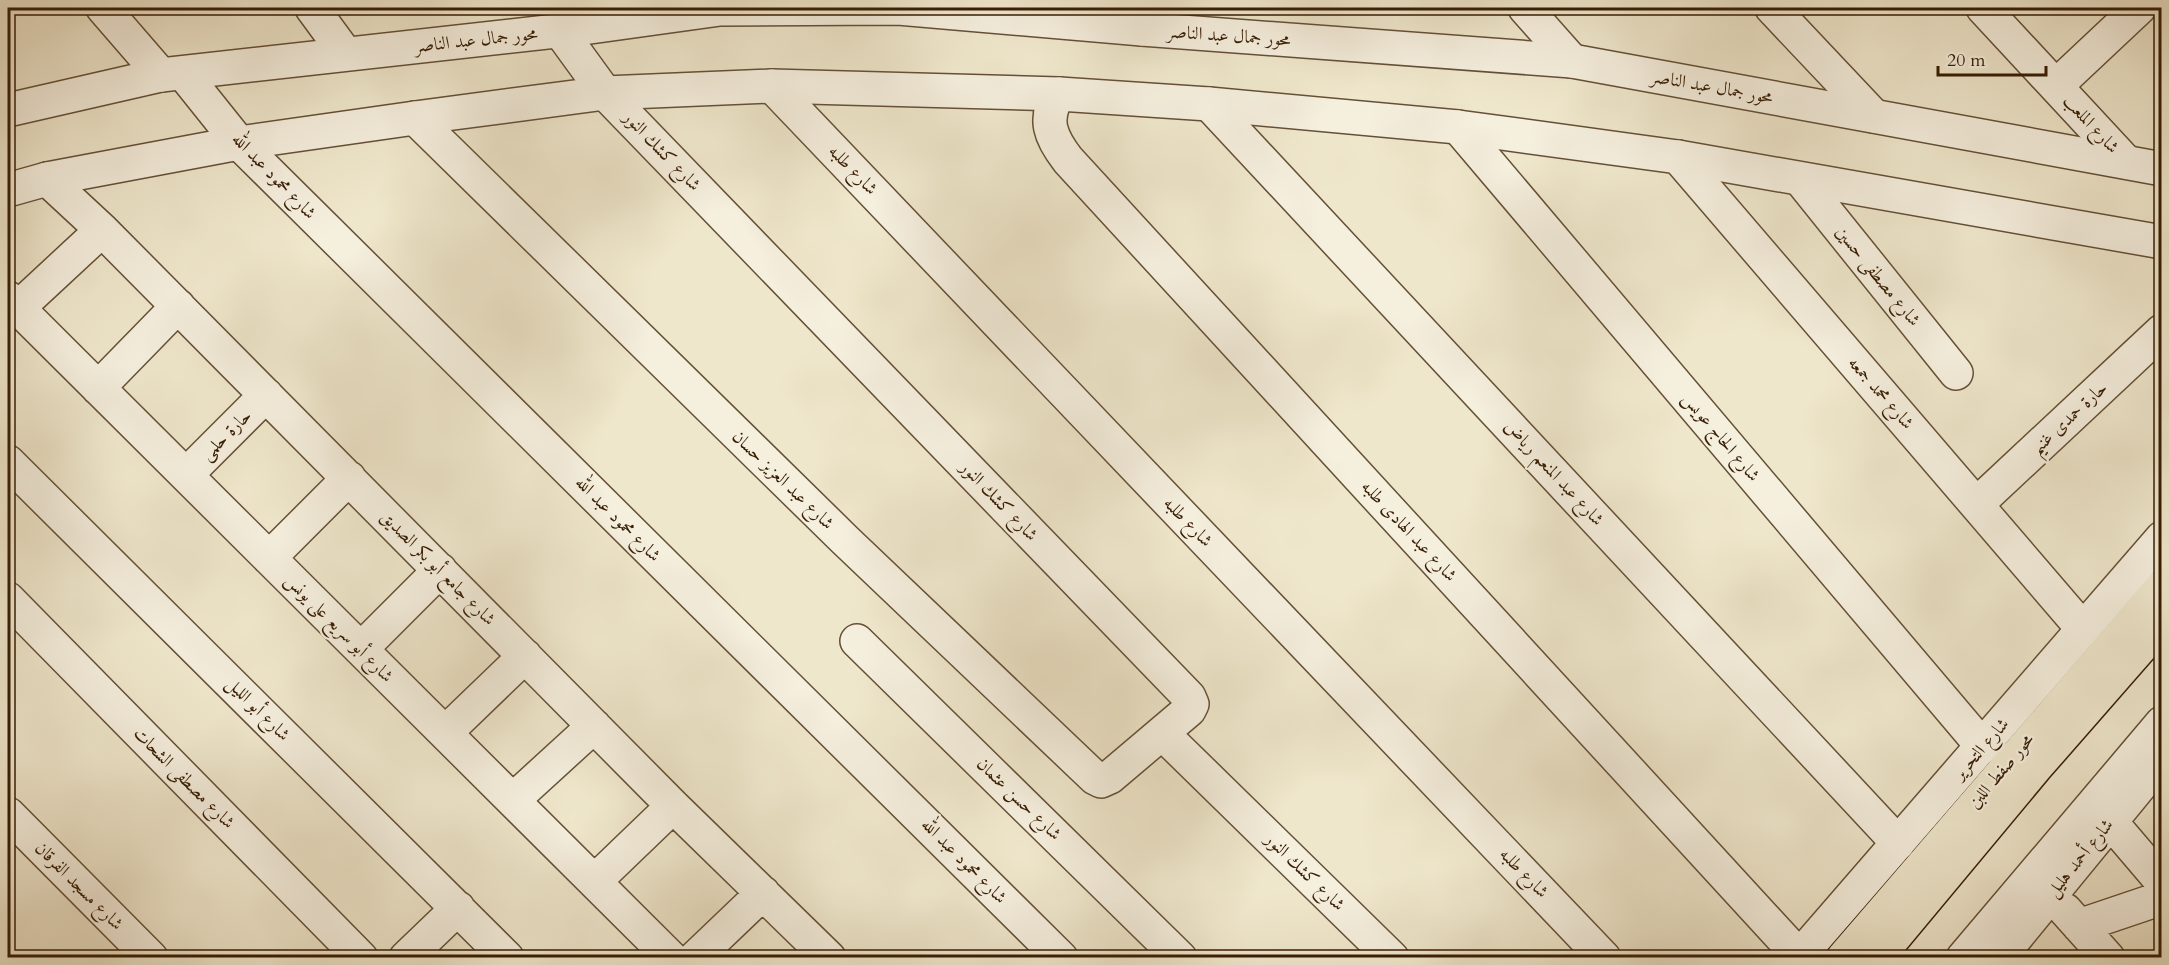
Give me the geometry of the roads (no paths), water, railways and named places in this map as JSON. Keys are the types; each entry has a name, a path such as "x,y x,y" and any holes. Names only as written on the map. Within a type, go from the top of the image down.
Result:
{"main road":[{"name":"محور صفط اللبن","path":"1844,957 2015,754 2162,587"},
{"name":"محور صفط اللبن","path":"1877,957 2036,767 2162,623"}],"street":[{"name":"شارع محمود عبد الله","path":"103,8 1061,957"},
{"path":"312,8 345,53"},
{"name":"محور جمال عبد الناصر","path":"8,110 172,74 570,22 719,8 898,8 1152,18 1572,61 2162,169"},
{"path":"1525,8 1572,61"},
{"path":"1772,8 1874,116"},
{"name":"شارع الملعب","path":"1983,8 2126,162"},
{"path":"2056,86 2139,8"},
{"name":"شارع كشك النور","path":"570,22 605,93 1189,697 1192,704 1189,710 1162,733 1392,957"},
{"path":"8,189 47,179 239,143 415,118 605,93 772,86 1059,94 1209,104 1458,127 1678,157 2162,242"},
{"name":"شارع طلبه","path":"772,86 1604,957"},
{"name":"شارع عبد الهادى طلبه","path":"1059,94 1050,107 1050,126 1056,145 1068,160 1798,957"},
{"name":"شارع عبد المنعم رياض","path":"1209,104 1898,843"},
{"name":"شارع عبد العزيز حسان","path":"415,118 845,540 1095,778 1101,781 1110,777 1162,733"},
{"name":"شارع الحاج عويس","path":"1458,127 1983,747"},
{"name":"شارع محمد جمعه","path":"1678,157 2083,629"},
{"name":"شارع جامع أبو بكر الصديق","path":"47,179 102,230 594,726 829,957"},
{"name":"شارع مصطفى حسين","path":"1800,179 1956,373"},
{"path":"13,303 102,230"},
{"name":"شارع أبو سريع على يونس","path":"13,303 671,957"},
{"path":"98,388 178,306"},
{"name":"حارة حمدى غنيم","path":"1977,504 2162,331"},
{"name":"حارة حلمى","path":"186,475 266,395"},
{"name":"شارع أبو الليل","path":"8,462 507,957"},
{"path":"269,558 349,478"},
{"name":"شارع التحرير","path":"1798,957 1983,747 2162,538"},
{"path":"361,649 440,570"},
{"name":"شارع مصطفى الشحات","path":"8,599 361,957"},
{"name":"شارع حسن عثمان","path":"857,641 1180,957"},
{"path":"445,733 525,656"},
{"path":"1964,957 2101,814 2162,723"},
{"path":"513,800 594,726"},
{"name":"شارع أحمد هليل","path":"1999,957 2050,894 2101,814 2162,759"},
{"path":"595,882 674,806"},
{"name":"شارع مسجد الفرقان","path":"8,814 151,957"},
{"path":"2101,814 2162,882"},
{"path":"695,957 763,893"},
{"path":"2050,894 2108,957"},
{"path":"2079,926 2162,898"},
{"path":"406,957 458,908"}]}
